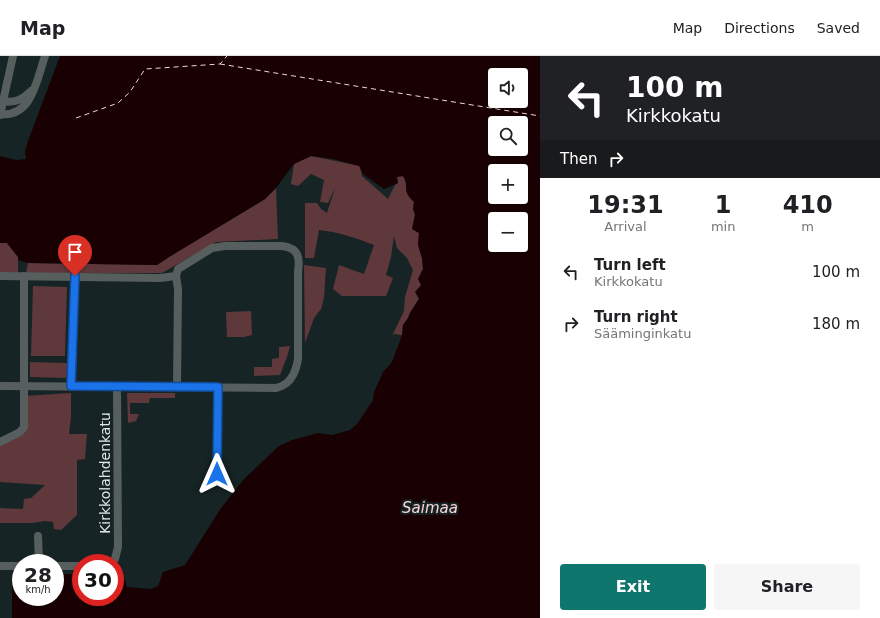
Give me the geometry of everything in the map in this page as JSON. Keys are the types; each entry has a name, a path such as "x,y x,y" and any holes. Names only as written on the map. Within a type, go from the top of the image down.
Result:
{"street":[{"path":"13,56 0,114 11,114 24,108 28,102 45,56"},
{"path":"2,101 19,101 33,89"},
{"path":"0,386 279,387 291,380 297,367 298,272 300,263 297,253 288,247 224,246 212,248 182,265 178,269 176,276 178,289 177,386"},
{"path":"0,276 160,278 176,276"},
{"path":"0,442 20,432 24,427 24,276"},
{"path":"71,386 75,276"},
{"name":"Kirkkolahdenkatu","path":"116,554 118,547 117,386"},
{"path":"217,474 218,387"},
{"path":"38,536 39,554"},
{"path":"0,566 12,566"}],"shaded area":[{"path":"311,156 360,166 362,176 388,199 395,185 398,183 397,177 403,176 408,194 414,201 413,209 415,215 412,229 419,233 418,245 422,258 423,269 418,279 422,285 419,298 403,325 402,335 394,334 392,336 404,311 405,297 413,270 407,258 397,248 394,236 391,257 386,275 393,278 386,296 342,296 333,289 339,265 364,274 374,245 334,232 319,230 314,258 305,258 305,203 317,203 321,209 327,213 335,188 328,203 320,202 324,180 311,174 298,186 291,184 294,164"},
{"path":"276,188 278,239 216,242 162,273 26,273 28,263 157,265 265,199"},
{"path":"0,243 7,243 18,257 18,273 0,272"},
{"path":"304,265 326,268 324,298 321,309 314,318 305,343"},
{"path":"33,286 67,287 65,356 31,356"},
{"path":"251,311 252,335 244,337 227,337 226,312"},
{"path":"290,346 280,375 254,376 254,367 272,367 272,359 279,358 279,347"},
{"path":"30,362 68,363 68,378 30,377"},
{"path":"71,393 69,434 87,434 85,459 77,460 77,515 61,530 54,529 53,522 45,521 33,523 0,523 0,508 23,509 24,499 31,498 45,485 0,482 0,442 20,432 24,396"},
{"path":"127,393 175,393 175,398 150,398 149,403 130,403 130,414 139,414 136,421 128,423"}],"water":[{"name":"Saimaa","path":"60,56 540,56 540,618 12,618 12,606 64,606 64,574 72,574 72,606 124,606 124,580 127,587 151,589 158,586 163,572 185,565 221,508 244,479 279,446 292,440 318,433 332,435 350,430 357,424 373,400 374,392 383,372 392,362 402,335 403,325 419,299 415,292 421,285 418,279 423,269 422,258 418,245 419,233 412,229 415,215 413,209 414,202 408,194 403,176 397,177 398,183 384,189 363,174 359,166 333,159 311,156 294,164 276,188 265,199 157,265 28,263 18,260 18,257 7,243 0,243 0,156 16,160 26,159 25,151"}],"ferry route":[{"path":"76,118 118,103 130,92 145,69 220,64 227,56"},
{"path":"220,64 540,116"}],"route":[{"path":"75,276 71,386 218,387 217,474"}]}
